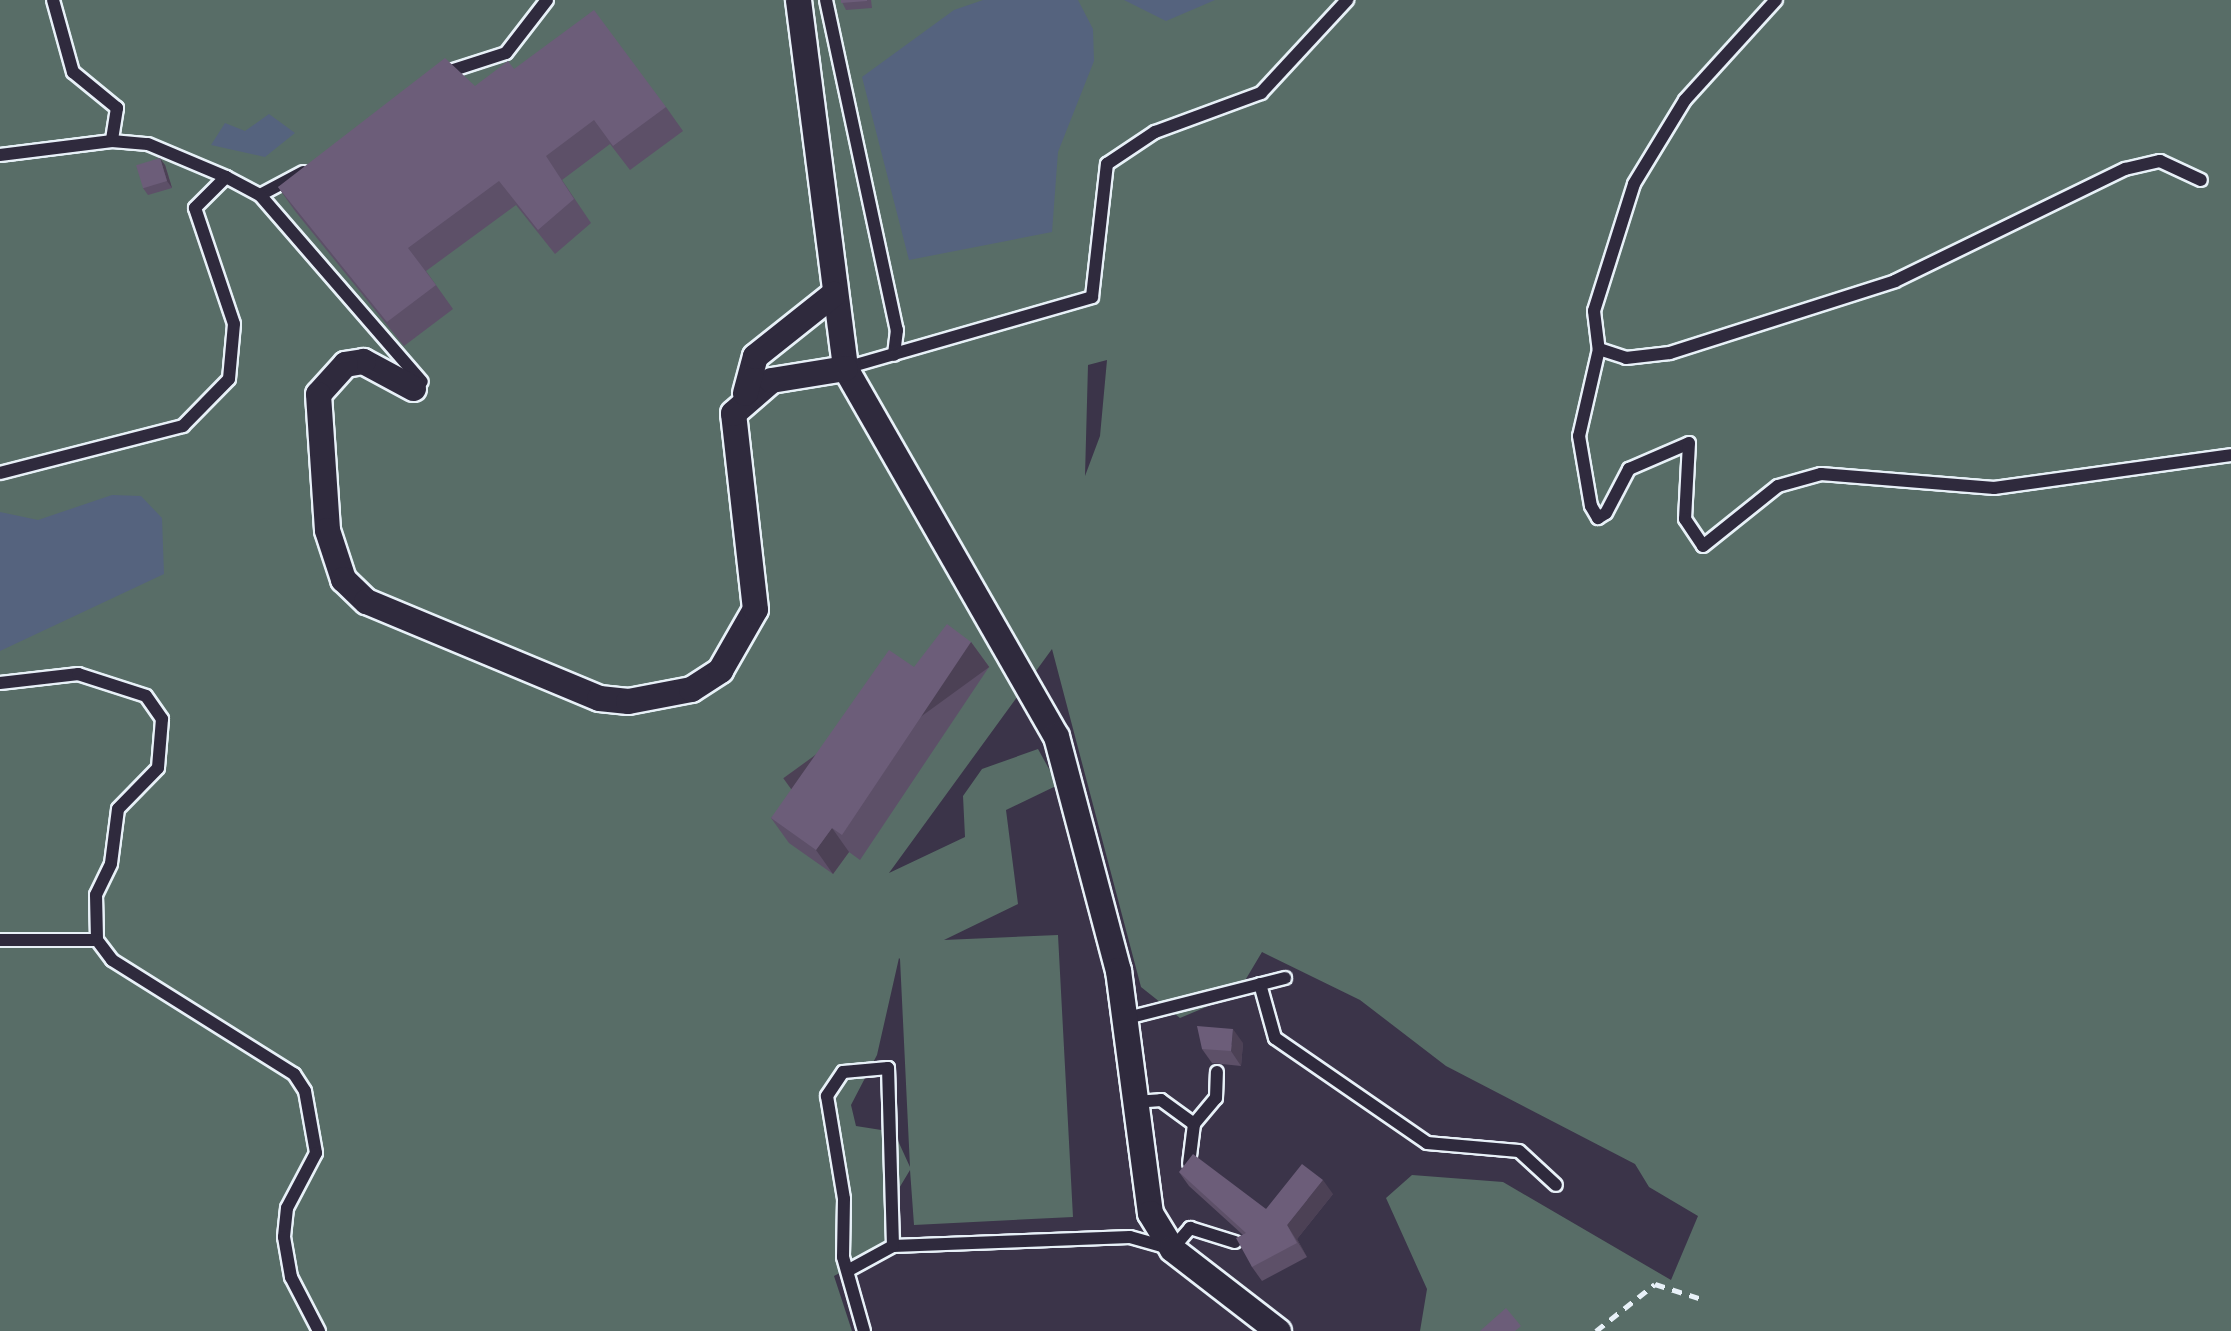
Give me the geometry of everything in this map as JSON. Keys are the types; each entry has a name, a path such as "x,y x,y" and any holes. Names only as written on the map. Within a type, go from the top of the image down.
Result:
{"street":[{"path":"798,0 845,368 1056,736 1082,809 1127,1018 1132,1102 1150,1213 1172,1249 1278,1331"},
{"path":"417,385 362,361 345,364 318,394 328,530 343,578 366,602 598,698 628,702 691,690 720,670 750,624 755,584 732,448 732,413 746,394 755,356 833,294"},
{"path":"746,394 845,368"}],"lane":[{"path":"52,0 73,72 117,108 112,141"},
{"path":"532,0 540,19"},
{"path":"428,80 506,53 540,19 547,0"},
{"path":"826,0 897,330 894,356"},
{"path":"845,368 1092,297 1107,164 1166,127 1261,93 1347,0"},
{"path":"1776,0 1685,100 1634,184 1594,311 1599,349 1579,436 1592,506 1598,518 1606,513 1629,469 1689,443 1685,519 1703,546 1778,486 1821,474 1994,488 2231,455"},
{"path":"0,155 112,141 148,144 260,195 417,385"},
{"path":"260,195 327,158"},
{"path":"1599,349 1670,353 1895,282 2124,169 2160,161 2202,180"},
{"path":"0,473 147,438 210,404 229,378 234,324 195,208 226,178"},
{"path":"0,683 78,674 146,696 162,719 158,768 118,809 96,895 97,940 112,960 306,1091 316,1153 287,1208 284,1237 291,1278 319,1331"},
{"path":"0,940 97,940"},
{"path":"1127,1018 1285,978"},
{"path":"1260,984 1275,1038 1427,1143 1519,1151 1556,1186"},
{"path":"864,1331 849,1270 827,1127 827,1096 843,1072 888,1068 893,1246"},
{"path":"1188,1164 1194,1124 1216,1098 1218,1072"},
{"path":"1132,1102 1160,1100 1194,1124"},
{"path":"849,1270 893,1246 1130,1237 1172,1249 1190,1228 1235,1242"}],"path":[{"path":"1596,1331 1656,1284 1705,1300"}],"green space":[{"path":"0,0 2231,0 2231,1331 1420,1331 1427,1289 1386,1198 1412,1175 1503,1182 1671,1280 1698,1216 1649,1187 1635,1164 1446,1066 1360,1000 1262,952 1237,994 1180,1018 1141,987 1052,649 889,873 965,837 963,796 982,769 1038,749 1058,785 1006,810 1018,904 944,940 1058,935 1073,1217 914,1225 910,1170 895,1195 902,1240 834,1276 852,1331 0,1331","holes":["1107,360 1100,436 1085,476 1088,365","900,959 910,1167 894,1132 856,1126 851,1105 877,1055"]}],"water":[{"path":"983,0 1078,0 1093,29 1094,61 1058,152 1052,232 909,260 862,77 954,10"},
{"path":"1124,0 1215,0 1166,21"},
{"path":"269,114 295,133 265,157 211,145 225,123 245,131"},
{"path":"112,495 141,496 162,518 164,574 0,651 0,512 38,520"}],"building":[{"path":"594,10 666,107 613,146 594,120 546,156 574,199 538,230 499,181 408,248 436,285 387,322 278,187 445,58 475,86 508,61 514,69"},
{"path":"160,158 167,181 143,188 136,165"},
{"path":"947,624 971,642 842,835 832,828 816,850 771,818 889,650 914,667"},
{"path":"1197,1026 1233,1029 1231,1051 1202,1049"},
{"path":"1193,1154 1266,1209 1302,1164 1323,1180 1287,1225 1297,1243 1252,1267 1236,1238 1246,1233 1179,1172"},
{"path":"1506,1308 1521,1326 1515,1331 1480,1331"}]}
